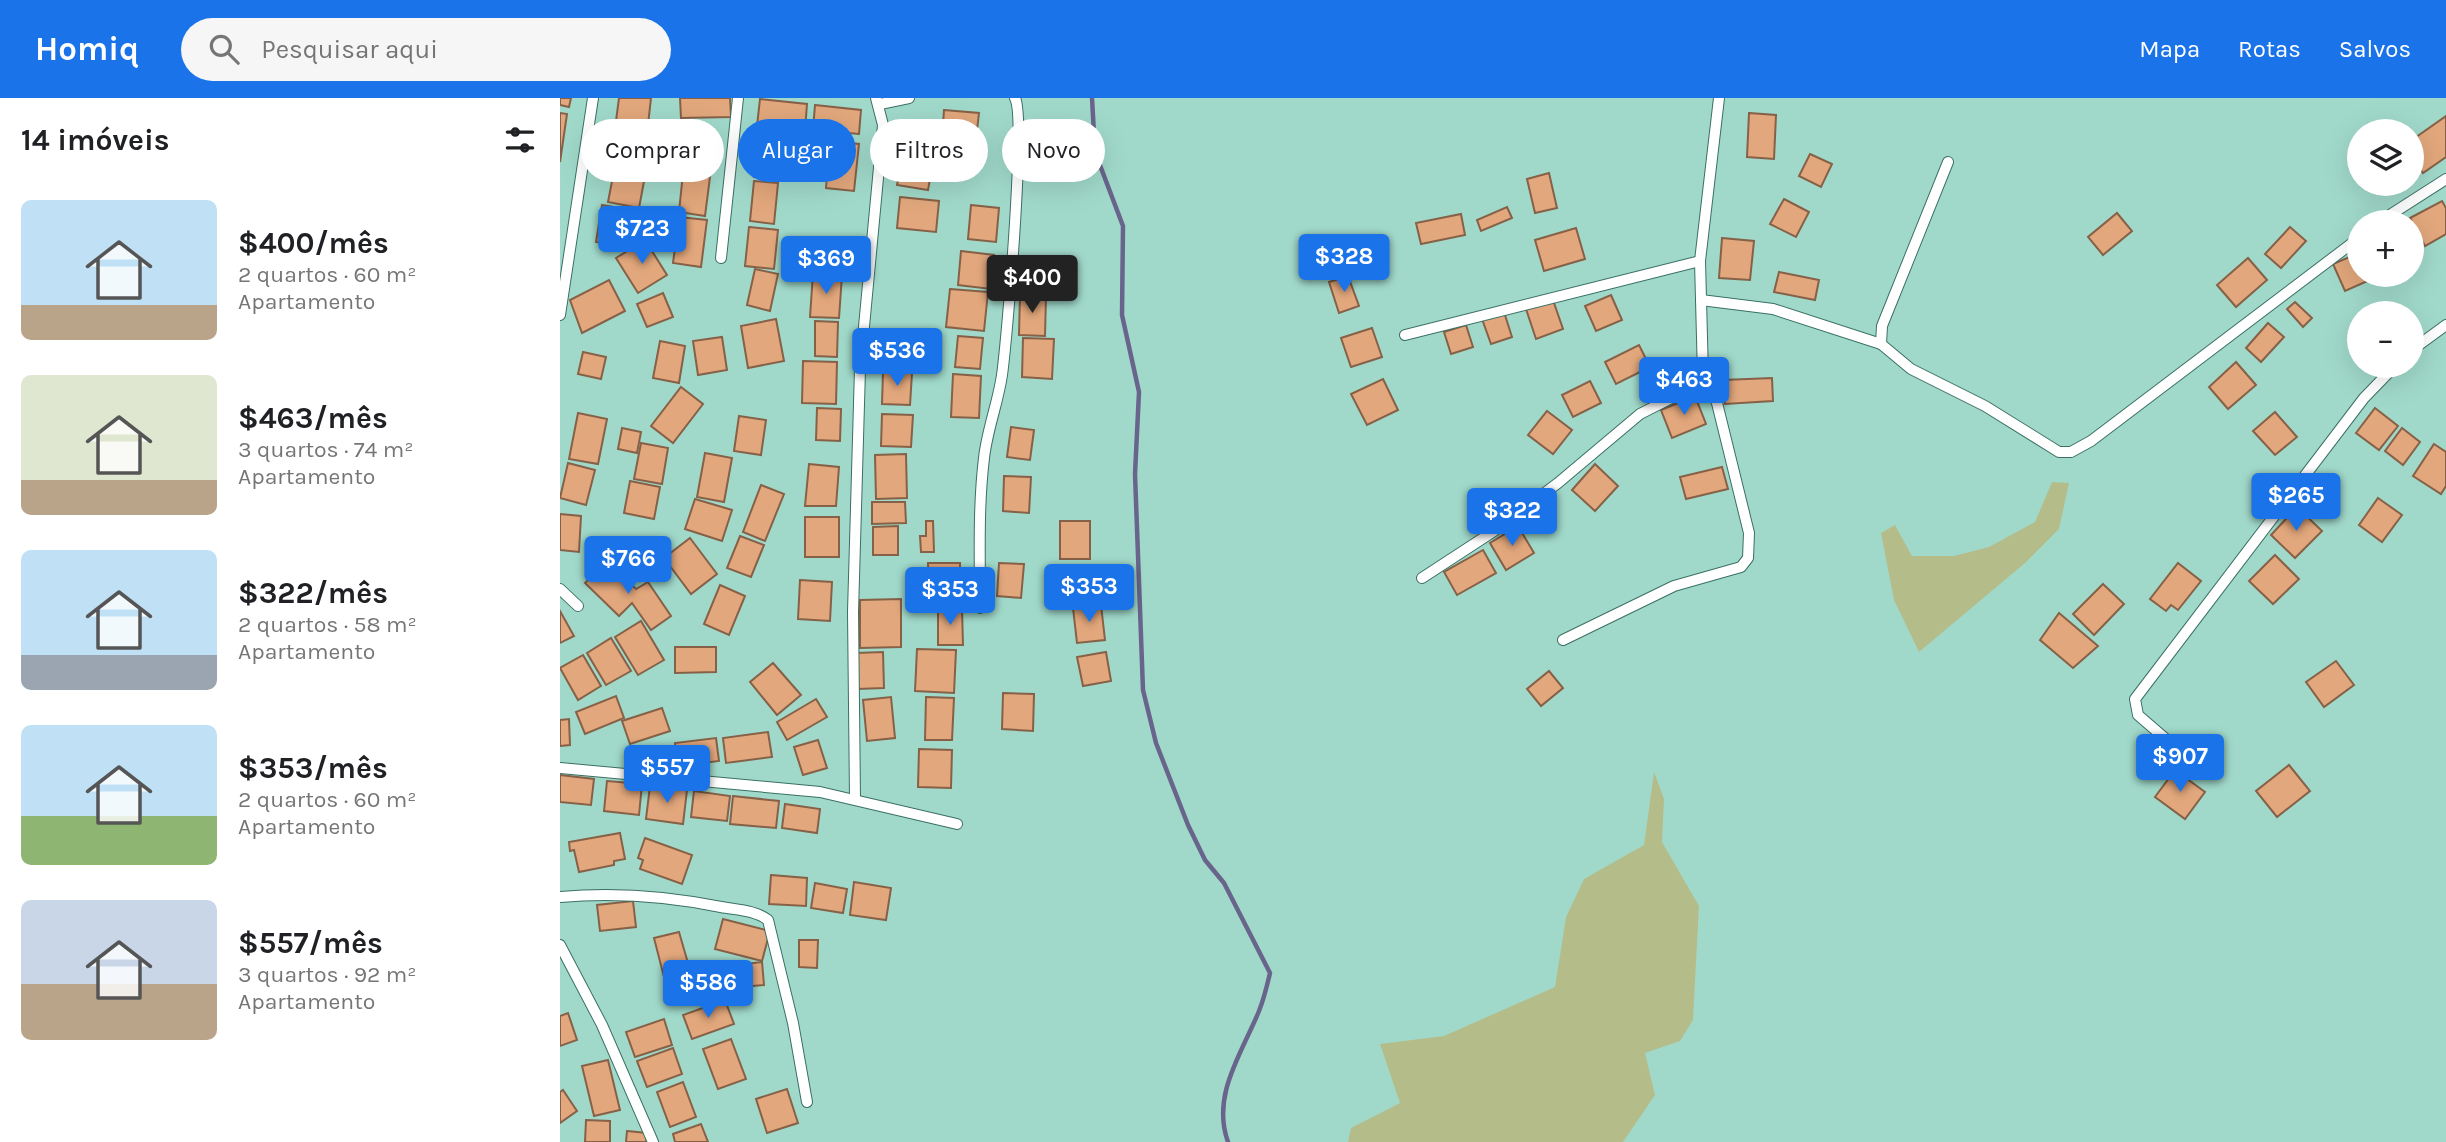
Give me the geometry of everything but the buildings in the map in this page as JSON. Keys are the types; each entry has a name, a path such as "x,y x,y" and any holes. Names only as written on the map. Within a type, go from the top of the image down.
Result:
{"street":[{"path":"560,315 593,98"},
{"path":"721,258 738,98"},
{"path":"855,799 853,612 860,369 883,125 878,101 909,98"},
{"path":"980,608 981,487 986,438 1002,373 1018,150 1019,111 1015,98"},
{"path":"1563,640 1674,586 1741,567 1748,558 1749,533 1717,403 1703,376 1700,261 1719,98"},
{"path":"1881,344 1881,326 1948,162"},
{"path":"2398,210 2446,179"},
{"path":"1701,300 1773,309 1881,344 1912,369 1985,406 2045,446 2059,452 2071,452 2091,441 2347,247"},
{"path":"1405,335 1700,261"},
{"path":"2424,341 2446,325"},
{"path":"1422,578 1494,531 1558,484 1640,414 1689,389 1703,376"},
{"path":"2204,772 2138,715 2135,699 2364,398 2383,378"},
{"path":"560,589 578,606"},
{"path":"560,768 776,787 855,799 957,824"},
{"path":"560,897 603,894 677,898 755,913 768,920 787,998 807,1102"},
{"path":"560,945 602,1025 653,1142"}],"green space":[{"path":"2052,482 2069,483 2059,529 2025,563 1919,652 1894,600 1881,533 1895,525 1912,556 1954,556 1989,547 2035,522"},
{"path":"1654,772 1664,799 1662,842 1699,906 1693,1020 1680,1041 1645,1053 1655,1095 1623,1142 1348,1142 1351,1128 1400,1103 1380,1044 1444,1036 1555,987 1566,917 1584,879 1644,845"}],"waterway":[{"path":"1092,98 1095,152 1123,226 1122,315 1139,392 1135,474 1143,690 1156,743 1188,825 1205,860 1224,883 1270,973 1261,1006 1226,1091 1223,1108 1228,1142"}]}
